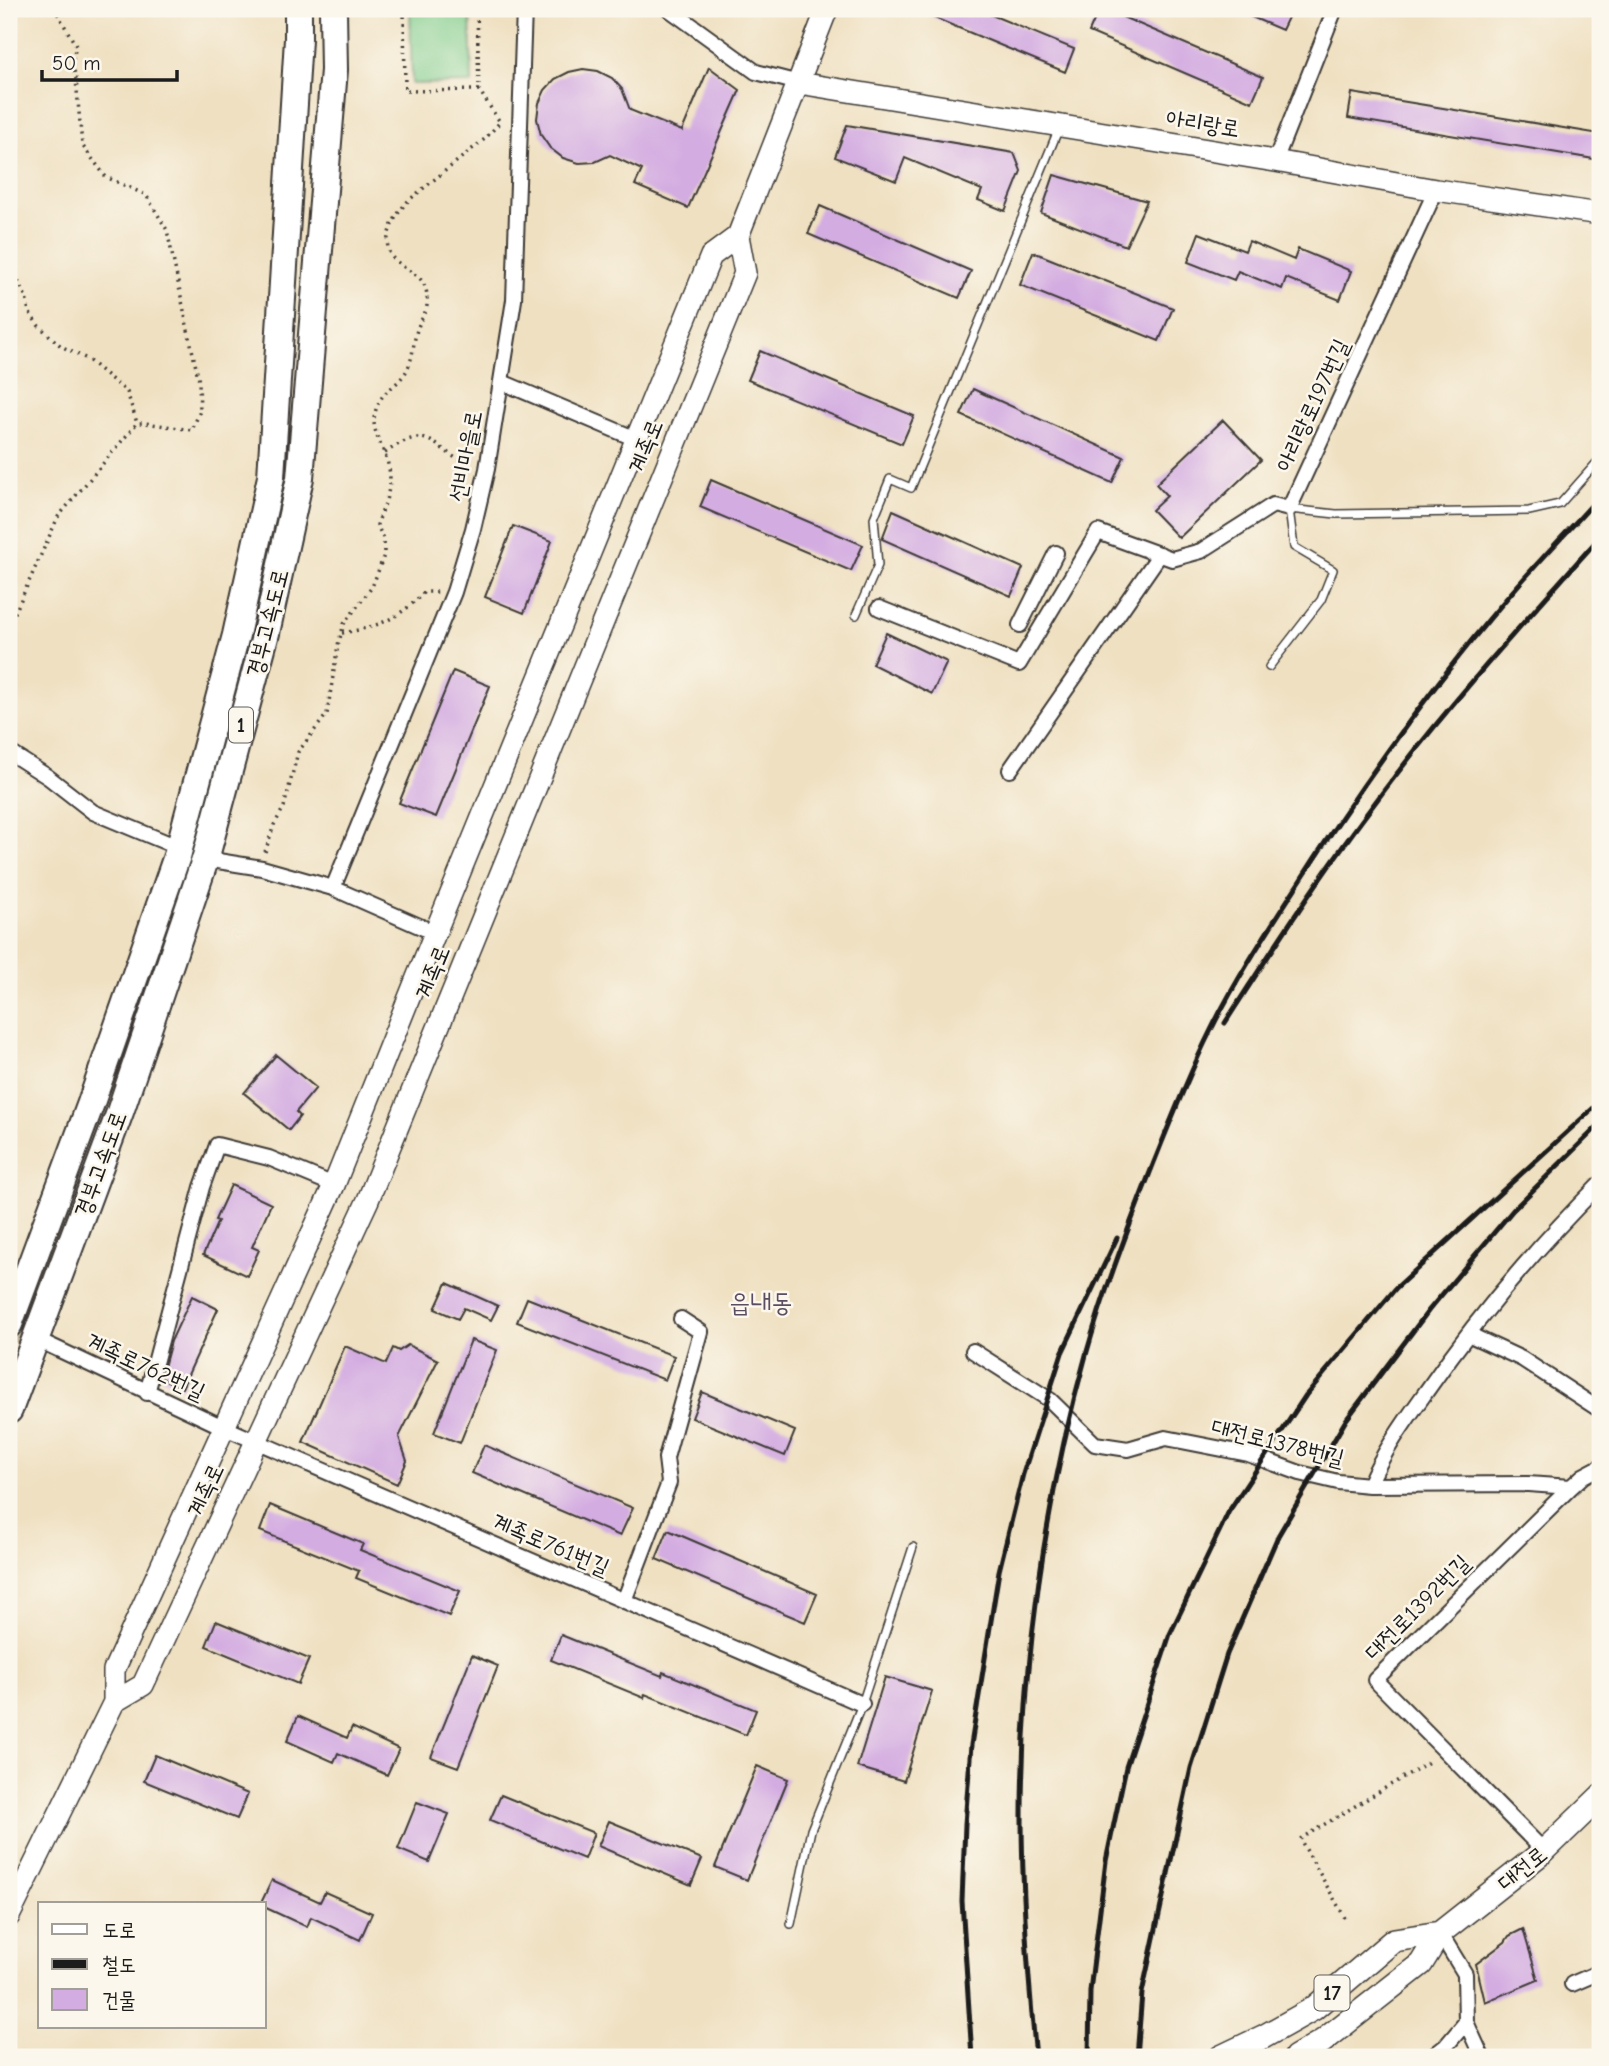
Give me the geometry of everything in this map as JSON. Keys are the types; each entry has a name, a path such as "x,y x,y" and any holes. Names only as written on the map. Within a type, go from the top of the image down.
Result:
{"highway":[{"name":"경부고속도로","path":"9,1324 91,1104 178,853 236,635 271,477 298,9"},
{"name":"경부고속도로","path":"9,1410 120,1112 205,860 266,633 300,478 334,70 333,9"}],"main road":[{"path":"738,236 827,9"},
{"name":"아리랑로","path":"799,83 1436,190 1600,214"},
{"name":"계족로","path":"9,1916 114,1702 114,1670 334,1185 710,256 738,236 745,274 368,1200 143,1685 114,1702"},
{"name":"대전로","path":"1296,2057 1323,2041 1421,1964 1440,1933 1544,1851 1600,1797"},
{"name":"대전로","path":"1221,2057 1264,2037 1313,2009 1394,1940 1440,1933"}],"street":[{"name":"선비마을로","path":"333,888 454,592 487,470 514,300 524,9"},
{"path":"669,9 756,72 799,83"},
{"path":"1275,161 1335,9"},
{"name":"아리랑로197번길","path":"879,608 1019,664 1098,532 1172,559 1201,551 1272,505 1289,509 1436,190"},
{"path":"502,382 636,439"},
{"path":"1020,625 1056,553"},
{"path":"1010,770 1160,554"},
{"path":"9,752 48,777 93,812 170,845"},
{"path":"218,862 262,868 333,888 435,933"},
{"path":"147,1393 202,1187 217,1144 269,1158 334,1185"},
{"path":"1369,1485 1380,1460 1404,1422 1468,1334 1552,1232 1600,1184"},
{"path":"624,1601 669,1483 666,1458 701,1332 681,1319"},
{"path":"1468,1334 1522,1359 1600,1410"},
{"name":"계족로762번길","path":"49,1345 223,1427"},
{"name":"대전로1378번길","path":"973,1351 1050,1400 1095,1444 1128,1449 1166,1438 1248,1454 1300,1473 1338,1482 1369,1485 1528,1484 1572,1487"},
{"name":"계족로761번길","path":"223,1427 862,1704"},
{"path":"1572,1487 1583,1476 1600,1467"},
{"name":"대전로1392번길","path":"1544,1851 1375,1680 1572,1487"},
{"path":"1440,1933 1465,1974 1466,2022 1482,2057"},
{"path":"1572,1984 1600,1972"},
{"path":"1432,2057 1466,2022"}],"lane":[{"path":"856,615 878,565 874,518 890,479 911,488 1059,127"},
{"path":"1269,667 1321,600 1333,570 1294,547 1289,509 1336,514 1529,511 1560,504 1600,459"},
{"path":"791,1924 811,1830 862,1704 913,1547"}],"path":[{"path":"9,625 58,517 137,424 192,430 200,411 199,382 167,230 146,195 106,177 82,145 72,62 76,46 55,9"},
{"path":"404,9 405,91 480,90"},
{"path":"262,868 274,825 284,807 298,752 327,714 344,624 372,587 384,555 384,540 377,525 389,485 390,471 373,426 375,412 383,394 402,377 410,364 417,329 427,307 420,276 390,254 388,238 391,225 409,200 486,138 500,122 480,90 477,9"},
{"path":"9,262 26,298 29,312 38,325 61,346 87,359 127,392 137,424"},
{"path":"385,453 412,438 424,437 437,443 455,459 477,468"},
{"path":"342,633 393,619 410,608 424,592 454,592"},
{"path":"1345,1919 1300,1839 1446,1751"}],"green space":[{"path":"410,9 470,9 472,83 412,84"}],"building":[{"path":"913,9 977,9 1074,49 1065,72"},
{"path":"1099,9 1263,77 1252,102 1089,32"},
{"path":"1233,9 1292,9 1282,30"},
{"path":"709,67 740,90 688,208 635,185 642,170 610,155 595,162 579,163 563,158 550,148 541,135 537,119 539,103 545,90 555,79 583,69 598,71 612,78 622,89 630,110 682,131"},
{"path":"1352,93 1600,134 1600,160 1348,118"},
{"path":"847,125 1014,153 1021,171 1005,211 978,200 982,190 905,158 896,181 835,157"},
{"path":"1054,175 1147,201 1126,246 1041,213"},
{"path":"820,206 971,271 959,298 808,234"},
{"path":"1199,233 1245,251 1249,241 1294,260 1298,249 1351,271 1340,300 1286,278 1282,289 1238,271 1234,280 1188,262"},
{"path":"1033,252 1173,308 1159,341 1020,285"},
{"path":"760,351 914,416 902,444 748,380"},
{"path":"973,389 1124,457 1112,483 961,415"},
{"path":"1223,420 1261,460 1179,538 1152,510 1167,496 1156,484"},
{"path":"711,480 863,545 851,571 700,507"},
{"path":"893,510 1023,568 1011,596 882,539"},
{"path":"513,526 552,541 524,613 485,597"},
{"path":"886,633 947,662 932,694 872,664"},
{"path":"453,671 490,686 436,817 399,803"},
{"path":"276,1055 316,1088 296,1112 300,1116 289,1130 244,1093"},
{"path":"231,1185 271,1204 252,1247 259,1250 247,1276 203,1255"},
{"path":"447,1283 498,1306 491,1320 464,1308 458,1319 435,1309"},
{"path":"192,1296 218,1309 182,1388 161,1378 171,1341"},
{"path":"527,1298 674,1356 665,1380 517,1322"},
{"path":"471,1340 497,1350 460,1443 434,1433"},
{"path":"408,1345 438,1360 399,1437 407,1461 397,1484 303,1442 345,1346 386,1364 393,1348 399,1351"},
{"path":"702,1392 795,1431 785,1456 692,1418"},
{"path":"484,1445 633,1508 620,1536 472,1473"},
{"path":"270,1505 363,1544 360,1550 460,1591 449,1616 356,1578 359,1571 260,1531"},
{"path":"668,1530 817,1594 805,1622 656,1559"},
{"path":"216,1621 309,1659 298,1684 206,1646"},
{"path":"561,1635 756,1710 746,1735 551,1660"},
{"path":"472,1655 498,1666 458,1767 431,1757"},
{"path":"885,1677 932,1691 904,1781 857,1767"},
{"path":"298,1716 347,1738 352,1727 399,1749 387,1775 338,1753 334,1762 287,1741"},
{"path":"155,1755 248,1794 237,1819 144,1781"},
{"path":"757,1766 788,1779 747,1880 715,1867"},
{"path":"501,1795 594,1833 584,1859 490,1820"},
{"path":"417,1802 449,1814 429,1862 398,1849"},
{"path":"609,1821 702,1859 691,1885 598,1846"},
{"path":"272,1880 320,1902 325,1892 372,1913 360,1940 311,1917 307,1927 266,1908 266,1902 261,1902"},
{"path":"1523,1929 1538,1980 1485,2002 1476,1964 1509,1936"}],"tunnel":[{"path":"9,1333 41,1343"}],"railway":[{"path":"1036,2057 1022,1846 1023,1759 1031,1642 1048,1525 1071,1410 1115,1264 1193,1067 1263,938 1347,810 1424,702 1507,598 1600,496"},
{"path":"1225,1023 1314,887 1425,738 1600,537"},
{"path":"1089,2057 1090,1991 1106,1861 1126,1767 1170,1634 1229,1511 1306,1395 1396,1288 1600,1102"},
{"path":"1137,2057 1142,1993 1191,1768 1227,1654 1278,1536 1346,1420 1429,1310 1513,1210 1600,1124"},
{"path":"972,2057 962,1901 965,1824 971,1745 999,1571 1023,1474 1062,1353 1117,1238"}],"district":[{"name":"읍내동","path":"761,1302"}]}
